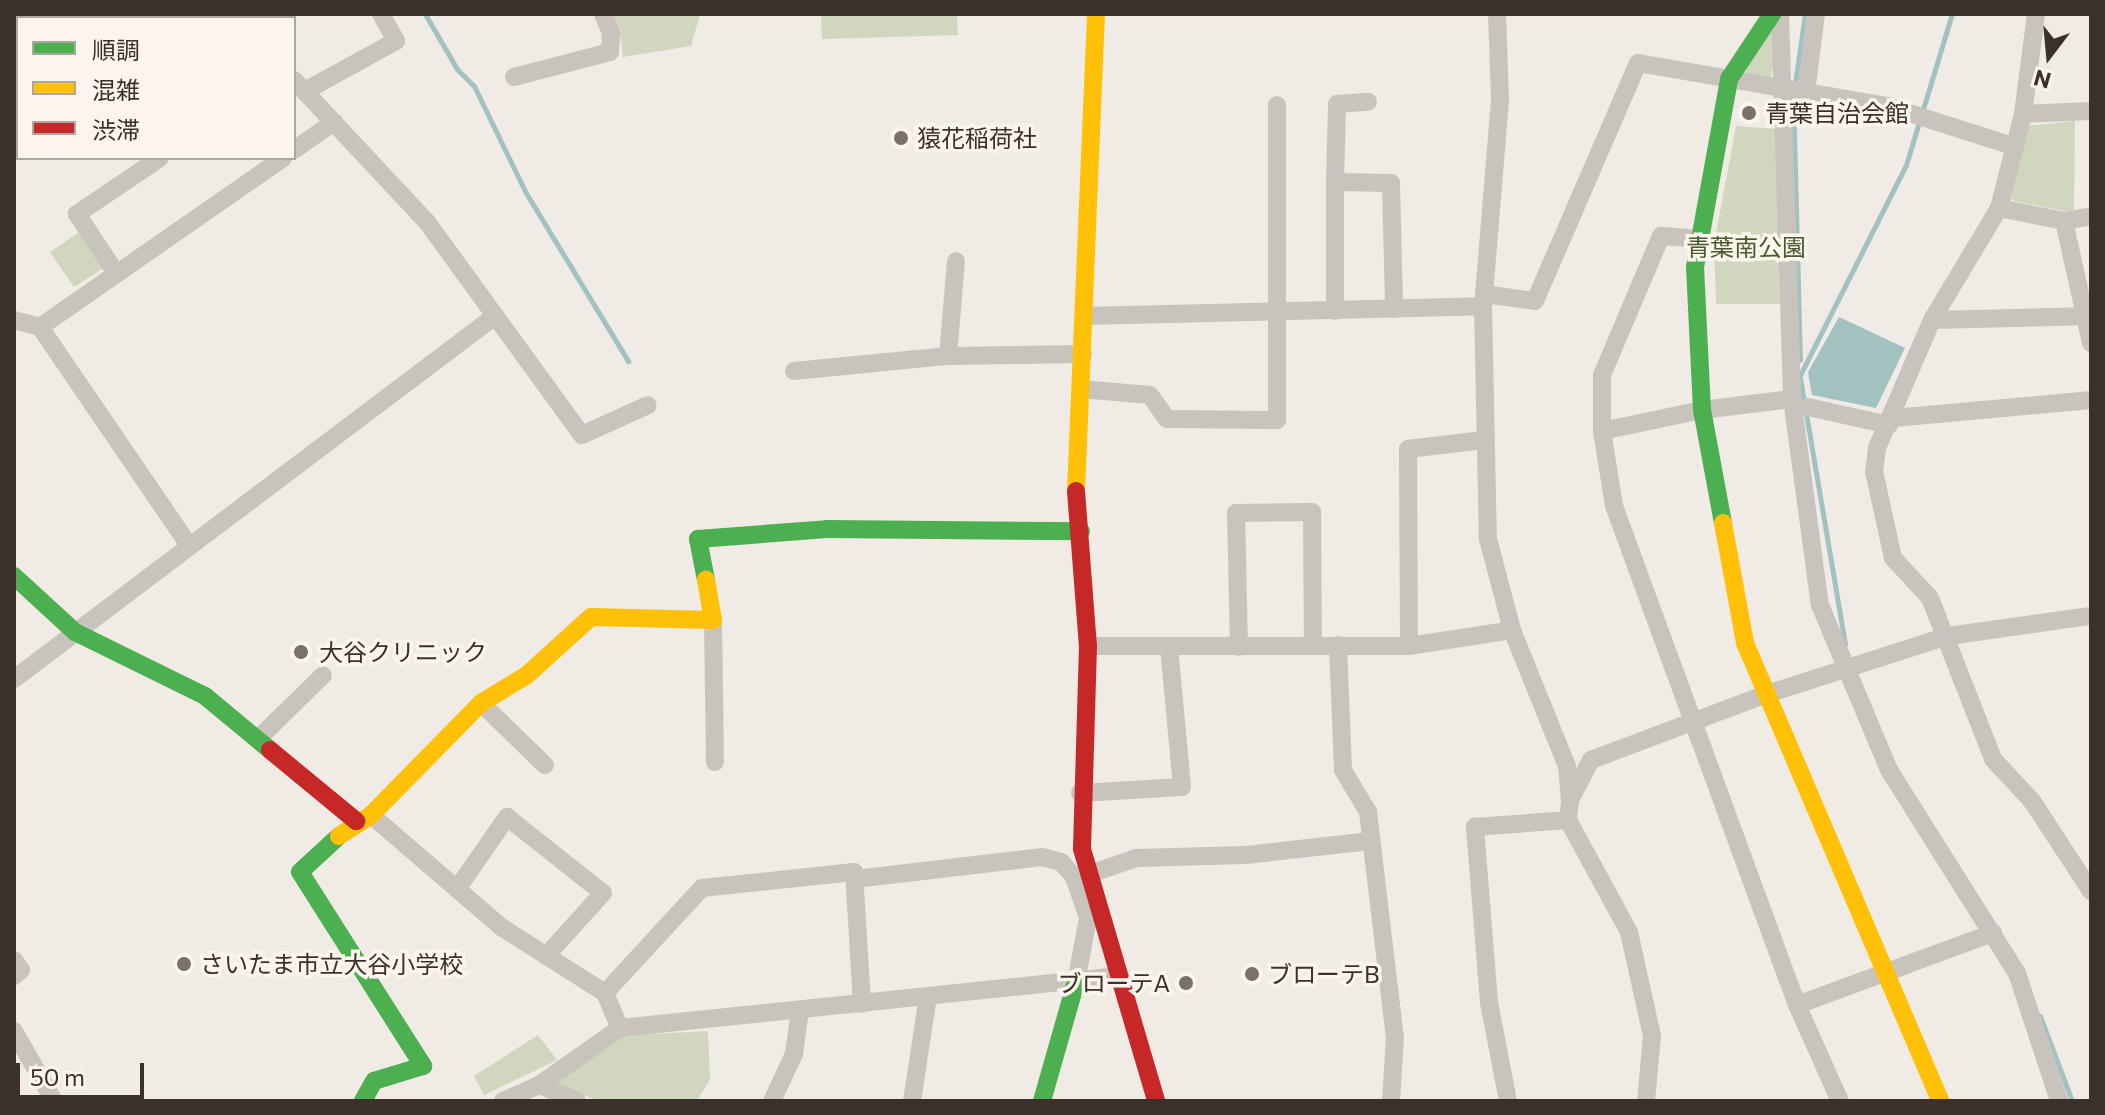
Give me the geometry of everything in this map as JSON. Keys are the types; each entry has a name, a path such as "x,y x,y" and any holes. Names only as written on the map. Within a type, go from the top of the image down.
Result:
{"street":[{"path":"381,14 396,41 299,86 427,222 582,435 648,405"},
{"path":"514,77 610,52 611,33 603,14"},
{"path":"1096,14 1085,316 1075,479 1088,646 1080,793 1082,849 1156,1101"},
{"path":"1497,14 1500,100 1484,300 1483,440 1488,539 1512,630 1567,766 1568,820 1629,932 1652,1036 1646,1101"},
{"path":"1772,14 1729,79 1699,239 1695,267 1702,410 1732,593 1767,694 1940,1101"},
{"path":"1780,14 1793,89 1800,403 1820,605 1889,770 2017,973 2059,1101"},
{"path":"1793,89 1816,14"},
{"path":"2036,14 2023,114 1999,208 1932,320 1874,471 1893,558 1930,598 1948,636 1993,759 2032,801 2091,891"},
{"path":"1085,316 1277,314 1394,309 1484,300 1535,301 1638,63 1793,89 1926,116 2016,147"},
{"path":"1335,311 1337,104 1368,102"},
{"path":"1081,389 1150,395 1167,419 1277,420 1277,105"},
{"path":"2023,114 2091,111"},
{"path":"296,149 334,122"},
{"path":"116,273 77,214 157,160"},
{"path":"40,327 280,160"},
{"path":"1335,182 1391,183 1394,309"},
{"path":"1999,208 2064,221 2091,216"},
{"path":"2064,221 2088,317 2091,343"},
{"path":"1699,239 1661,236 1602,375 1602,431 1614,506 1797,1005 1840,1101"},
{"path":"948,356 956,261"},
{"path":"14,679 188,544 351,428 495,316"},
{"path":"1932,320 2088,317"},
{"path":"14,320 40,327 188,544"},
{"path":"794,371 948,356 1083,354"},
{"path":"1602,431 1702,410 1800,403 1892,422 2091,400"},
{"path":"1409,646 1408,449 1483,440"},
{"path":"1239,647 1236,513 1266,512 1312,512 1313,646"},
{"path":"715,762 718,691 713,620 698,539 827,529 1081,531"},
{"path":"14,576 75,632 205,696 546,956 605,993 620,1028"},
{"path":"1570,800 1591,760 1767,694 1948,636 2091,616"},
{"path":"363,1101 374,1081 423,1066 300,872 363,818 481,703 527,675 591,617 713,620"},
{"path":"1088,646 1409,646 1512,630"},
{"path":"1338,645 1343,770 1368,812 1395,1037 1391,1101"},
{"path":"1080,793 1182,787 1169,648"},
{"path":"260,737 323,675"},
{"path":"481,703 545,765"},
{"path":"457,889 507,817 603,893 546,956"},
{"path":"1508,1101 1489,1002 1475,827 1568,820"},
{"path":"1090,874 1136,858 1246,855 1370,841"},
{"path":"855,879 1042,857 1061,862 1074,877 1088,918 1076,982 1042,1101"},
{"path":"605,993 702,888 854,872 862,1004"},
{"path":"1797,1005 1993,933"},
{"path":"14,960 21,970 14,976"},
{"path":"503,1101 539,1085 620,1028 1119,976"},
{"path":"912,1101 928,997"},
{"path":"772,1101 794,1054 800,1010"},
{"path":"16,1037 54,1101"},
{"path":"539,1085 577,1101"}],"green space":[{"path":"611,14 700,14 691,46 623,57 619,27"},
{"path":"821,14 957,14 958,35 822,39"},
{"path":"1771,31 1779,34 1771,76 1765,81 1748,77 1746,70"},
{"path":"2075,121 2074,213 2014,201 2011,198 2027,126"},
{"name":"青葉南公園","path":"1736,126 1776,129 1780,304 1716,304 1714,244"},
{"path":"81,231 103,263 102,269 74,287 50,252"},
{"path":"708,1031 710,1079 697,1101 598,1101 557,1083 613,1036"},
{"path":"538,1035 557,1060 484,1095 474,1076"}],"water":[{"path":"1839,317 1905,348 1876,408 1812,395 1808,372"}],"waterway":[{"path":"425,14 457,69 474,86 526,193 628,361"},
{"path":"1795,84 1805,14"},
{"path":"1800,375 1906,165 1952,14"},
{"path":"1793,94 1800,360"},
{"path":"1800,378 1845,644"},
{"path":"2040,1016 2072,1101"}],"traffic: fast":[{"path":"1723,523 1702,410 1695,267 1729,79 1772,14"},
{"path":"706,580 698,539 827,529 1081,531"},
{"path":"14,576 75,632 205,696 270,750"},
{"path":"339,836 300,872 423,1066 374,1081 363,1101"},
{"path":"1042,1101 1076,982"}],"traffic: slow":[{"path":"1076,491 1096,14"},
{"path":"1723,523 1745,643 1940,1101"},
{"path":"339,836 371,815 481,703 527,675 591,617 713,620 706,580"}],"traffic: jam":[{"path":"1076,491 1088,646 1082,849 1156,1101"},
{"path":"270,750 356,821"}],"place":[{"name":"青葉自治会館","path":"1749,113"},
{"name":"猿花稲荷社","path":"901,138"},
{"name":"大谷クリニック","path":"301,652"},
{"name":"さいたま市立大谷小学校","path":"184,964"},
{"name":"ブローテB","path":"1252,974"},
{"name":"ブローテA","path":"1186,983"}]}
